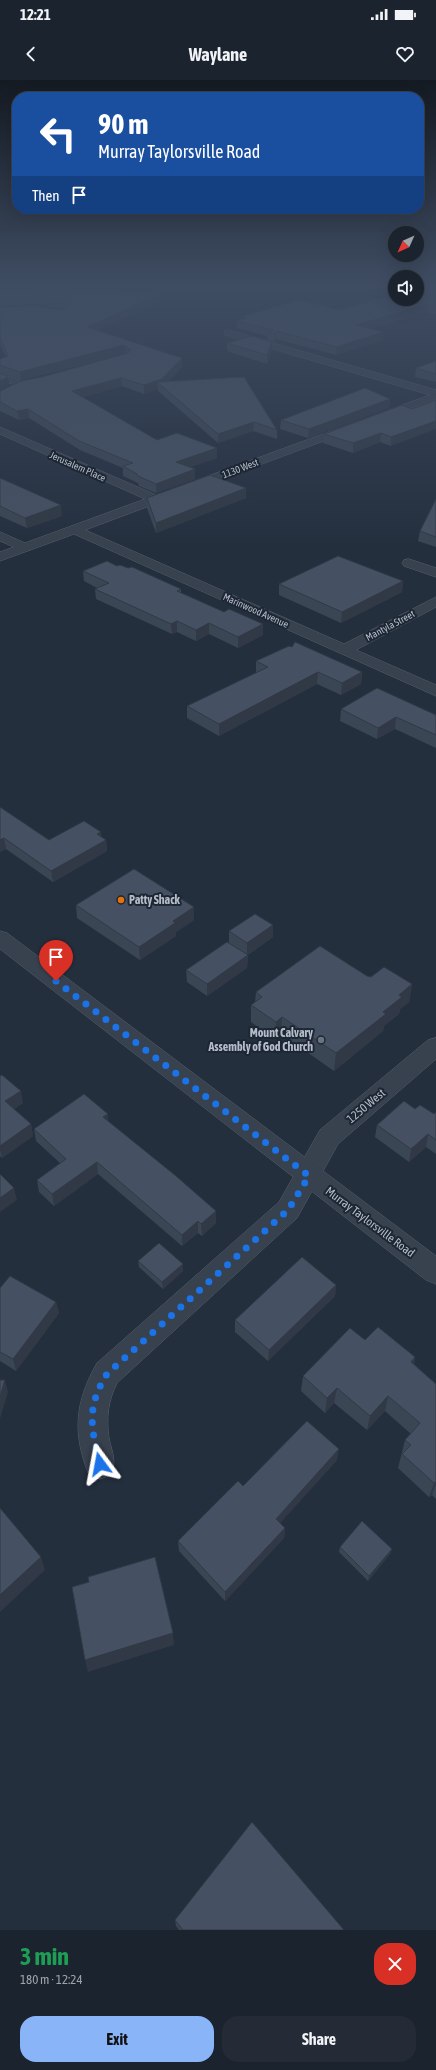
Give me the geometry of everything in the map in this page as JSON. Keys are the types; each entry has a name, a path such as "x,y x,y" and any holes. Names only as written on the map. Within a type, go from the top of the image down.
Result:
{"street":[{"path":"368,373 436,393"},
{"path":"0,377 16,382 18,387"},
{"name":"1130 West","path":"0,557 436,396"},
{"name":"Jerusalem Place","path":"0,430 156,500"},
{"name":"Marinwood Avenue","path":"75,530 436,691"},
{"path":"0,536 25,548"},
{"path":"409,563 436,573"},
{"name":"Mantyla Street","path":"344,650 436,601"},
{"name":"Murray Taylorsville Road","path":"0,938 436,1272"},
{"name":"1250 West","path":"100,1464 91,1417 93,1401 99,1386 107,1374 288,1210 309,1176 329,1136 436,1046"}],"building":[{"path":"0,373 8,377 0,381"},
{"path":"55,373 167,373 162,379 144,385 121,378 72,391 157,440 177,433 217,448 176,462 195,469 156,484 138,476 123,466 133,463 79,441 28,409 17,411 0,402 0,391 21,381"},
{"path":"244,377 277,430 254,422 218,434 157,382"},
{"path":"365,388 390,399 309,429 281,420"},
{"path":"436,400 436,421 391,437 381,433 353,443 324,434 402,405 412,409"},
{"path":"210,475 246,488 156,523 147,498"},
{"path":"0,478 61,505 25,518 0,506"},
{"path":"436,499 436,537 420,531"},
{"path":"338,556 403,581 342,612 279,584"},
{"path":"107,561 117,566 120,565 128,568 132,567 181,589 177,591 224,612 229,609 263,624 238,637 209,623 196,630 177,621 171,624 95,589 109,583 83,571"},
{"path":"295,642 362,672 342,683 318,672 219,724 187,706 268,667 256,661 289,646 292,647"},
{"path":"377,688 436,715 436,735 396,717 378,728 341,709"},
{"path":"0,807 49,840 84,821 101,832 97,834 106,840 51,871 4,838 0,840"},
{"path":"134,869 194,907 173,921 175,923 139,947 76,905"},
{"path":"255,914 273,925 247,943 229,931"},
{"path":"227,942 248,955 207,984 186,970"},
{"path":"320,946 367,976 371,977 384,967 412,984 399,995 402,997 383,1012 386,1014 336,1053 282,1017 276,1022 251,1005 262,997 256,992"},
{"path":"2,1075 21,1091 5,1101 31,1124 0,1146 0,1076"},
{"path":"84,1094 108,1114 103,1117 176,1176 216,1211 201,1224 198,1221 182,1235 97,1162 52,1194 37,1180 66,1159 34,1129"},
{"path":"404,1101 415,1109 420,1105 434,1114 436,1112 436,1140 428,1134 411,1149 377,1125"},
{"path":"0,1174 14,1188 0,1198"},
{"path":"159,1243 183,1264 162,1282 138,1261"},
{"path":"302,1257 336,1285 269,1350 235,1320"},
{"path":"10,1276 56,1302 13,1359 0,1352 0,1288"},
{"path":"378,1327 415,1357 411,1362 436,1384 436,1482 434,1483 402,1454 411,1445 405,1440 420,1423 388,1396 370,1416 337,1388 327,1398 303,1376 350,1328 365,1340"},
{"path":"0,1380 5,1380 0,1397"},
{"path":"307,1421 339,1449 276,1519 285,1528 225,1592 178,1541 238,1481 243,1486"},
{"path":"0,1508 41,1557 0,1595"},
{"path":"362,1521 392,1549 369,1576 340,1547"},
{"path":"155,1557 173,1633 85,1660 72,1587 89,1582 88,1577"},
{"path":"252,1822 344,1930 183,1930 175,1920"}],"place":[{"name":"Patty Shack","path":"121,900"},
{"name":"Mount Calvary Assembly of God Church","path":"321,1040"}],"route":[{"path":"56,981 309,1176 288,1210 116,1364 107,1374 99,1386 93,1401 91,1417 92,1432 100,1464"}]}
